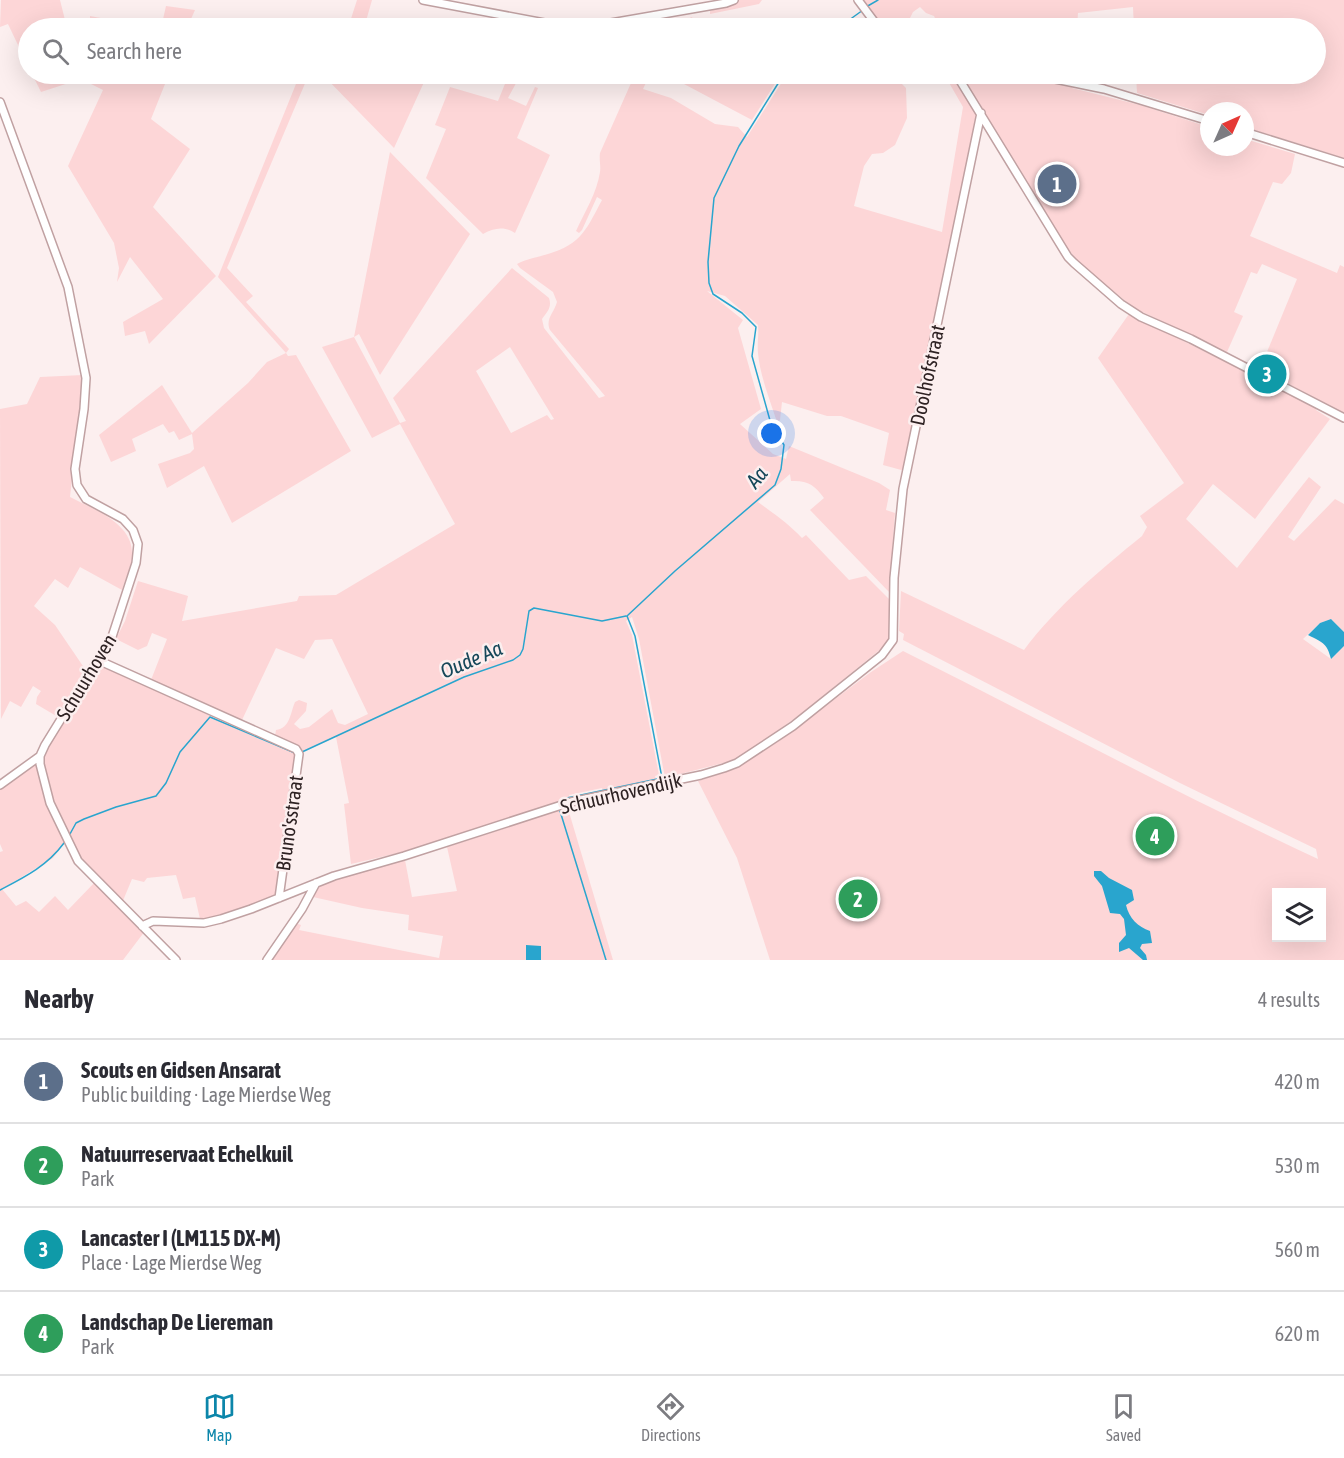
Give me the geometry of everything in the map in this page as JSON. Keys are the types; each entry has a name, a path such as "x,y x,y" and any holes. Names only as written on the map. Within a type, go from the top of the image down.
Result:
{"street":[{"path":"423,0 518,18"},
{"path":"640,18 734,0"},
{"path":"858,0 872,18"},
{"path":"962,84 1068,257 1121,304 1141,317 1191,339 1344,418"},
{"path":"1079,84 1104,89 1200,118"},
{"name":"Schuurhoven","path":"0,102 68,287 86,378 75,469 77,485 86,499 123,519 133,530 138,544 136,563 110,646 90,672 45,744 40,756"},
{"name":"Doolhofstraat","path":"893,640 894,578 903,489 981,113"},
{"path":"1254,135 1344,163"},
{"name":"Schuurhovendijk","path":"279,898 352,870 404,856 571,802 701,775 737,763 793,726 882,655 893,640"},
{"name":"Bruno'sstraat","path":"100,661 296,750 299,754 279,898 204,923 153,921 142,926"},
{"path":"0,785 40,756 50,803 78,861 176,960"},
{"path":"267,960 302,909 316,883"}],"shaded area":[{"path":"1,0 60,0 64,18 18,18 18,45 8,24 0,27"},
{"path":"357,0 372,0 367,18 351,18"},
{"path":"737,0 762,0 759,4 710,14 710,11"},
{"path":"862,0 1344,0 1344,158 1254,130 1254,102 1200,102 1200,112 1137,93 1137,84 1326,84 1326,18 1134,18 1133,7 1078,13 1078,18 935,18 920,7 913,12 910,18 876,18"},
{"path":"166,6 195,10 191,18 163,18"},
{"path":"37,84 66,84 41,92"},
{"path":"91,84 165,84 151,119 190,149 153,207 216,276 149,344 145,331 125,336 123,322 163,299 130,257 117,282 119,268 114,243 68,166 103,90"},
{"path":"296,84 305,84 227,268 253,296 246,302 289,349 286,353 218,277"},
{"path":"332,84 423,84 394,148"},
{"path":"505,84 516,84 508,98 526,106 535,87 538,88 517,138 550,155 515,233 507,229 499,229 483,234 426,178 446,129 435,125 450,87 498,101"},
{"path":"631,84 645,84 643,89 671,98 715,124 738,127 747,137 781,84 902,84 906,88 907,118 895,145 883,153 872,154 864,166 854,206 942,232 963,107 950,84 957,84 976,114 905,471 883,465 889,433 841,416 827,416 782,402 780,420 777,422 759,362 758,325 725,296 707,291 743,320 738,328 761,409 740,424 773,454 786,459 789,446 879,483 890,490 886,510 895,513 889,592 810,510 824,498 814,487 802,481 791,481 790,474 758,502 802,538 806,535 849,580 866,576 889,599 889,638 887,644 802,713 747,753 731,761 665,778 639,639 632,617 626,621 632,635 659,775 655,776 659,790 605,803 602,788 569,795 575,810 569,812 613,960 541,960 541,946 526,946 526,960 271,960 295,923 301,925 299,930 439,958 443,936 408,930 409,915 313,897 319,887 337,878 405,860 412,897 457,891 447,847 506,828 507,821 411,850 351,864 344,804 349,803 336,737 302,752 299,746 275,736 276,730 281,729 287,723 295,702 299,700 307,703 306,711 294,724 300,729 309,727 332,709 338,723 345,725 368,714 332,639 315,640 304,659 276,648 242,720 151,680 167,639 152,633 147,646 138,650 116,639 125,621 138,581 188,596 182,621 297,601 299,596 336,595 455,524 400,424 372,438 322,347 354,337 400,423 406,421 393,398 512,268 549,298 550,306 542,319 544,328 599,398 605,396 550,330 549,319 557,302 553,292 517,264 569,245 587,227 602,200 597,197 582,230 579,233 576,231 596,188 600,172 600,153","holes":["510,347 554,419 551,420 547,415 511,433 476,371"]},
{"path":"684,84 775,84 752,120"},
{"path":"967,84 1072,84 1072,88 1140,105 1200,124 1200,156 1254,156 1254,142 1295,154 1291,173 1282,184 1273,182 1250,236 1337,273 1340,265 1344,267 1344,413 1260,369 1297,279 1262,264 1257,274 1251,272 1234,312 1243,316 1227,352 1134,308 1079,263 1066,246"},
{"path":"390,152 470,234 380,375 359,334 354,337"},
{"path":"1129,314 1317,407 1316,410 1330,419 1255,519 1213,484 1186,519 1237,568 1309,477 1321,487 1288,537 1294,541 1335,499 1344,504 1344,632 1331,619 1320,623 1303,639 1331,659 1344,646 1344,960 770,960 737,858 698,781 735,769 779,741 871,672 903,651 1162,783 1318,859 1316,849 1180,783 903,640 904,634 899,631 901,591 1024,650 1050,618 1095,575 1142,536 1147,527 1140,516 1184,483 1098,358"},
{"path":"286,353 288,356 296,355 351,451 232,523 204,466 167,488 158,464 190,453 194,449 192,434 179,440 174,431 169,433 163,424 132,439 136,451 111,462 99,435 162,385 192,433 248,383 267,362"},
{"path":"83,375 70,497 100,512 119,526 131,543 131,563 122,590 80,567 68,588 55,579 34,606 55,625 87,672 58,717 36,704 41,691 33,686 21,707 10,701 1,719 0,409 27,404 40,377"},
{"path":"105,665 209,713 210,717 295,754 275,895 227,915 200,919 195,897 183,899 176,875 147,878 144,882 132,879 122,903 81,858 56,808 47,779 43,754 99,668"},
{"path":"35,763 45,798 64,843 53,858 2,889 16,906 26,901 39,912 55,896 68,910 95,882 145,931 123,960 0,960 0,852 3,851 0,844 0,788"}],"water":[{"path":"1331,619 1344,632 1344,646 1331,659 1325,646 1308,635 1320,623"},
{"path":"1094,871 1101,871 1132,890 1134,900 1126,905 1127,910 1135,921 1150,931 1152,943 1142,944 1140,948 1147,960 1143,960 1129,948 1119,952 1119,943 1126,935 1124,919 1120,914 1110,913 1102,886 1094,876"},
{"path":"526,945 541,946 541,960 526,960"}],"waterway":[{"name":"Aa","path":"866,7 878,0"},
{"name":"Aa","path":"852,18 863,10"},
{"name":"Aa","path":"559,802 562,799 662,778 635,636 627,616 675,571 775,485 781,469 784,445 771,424 752,356 756,327 742,313 713,294 709,283 708,262 714,198 739,146 778,84"},
{"name":"Oude Aa","path":"302,752 464,677 513,660 520,655 523,649 529,611 534,608 602,621 626,616"},
{"name":"Oude Aa","path":"70,834 76,823 84,819 156,796 166,783 180,752 210,717 295,753"},
{"name":"Aa","path":"560,811 606,960"},
{"name":"Oude Aa","path":"0,890 43,865 64,843"}],"place":[{"name":"Scouts en Gidsen Ansarat","path":"1057,184"},
{"name":"Lancaster I (LM115 DX-M)","path":"1267,374"},
{"name":"Landschap De Liereman","path":"1155,836"},
{"name":"Natuurreservaat Echelkuil","path":"858,899"}]}
